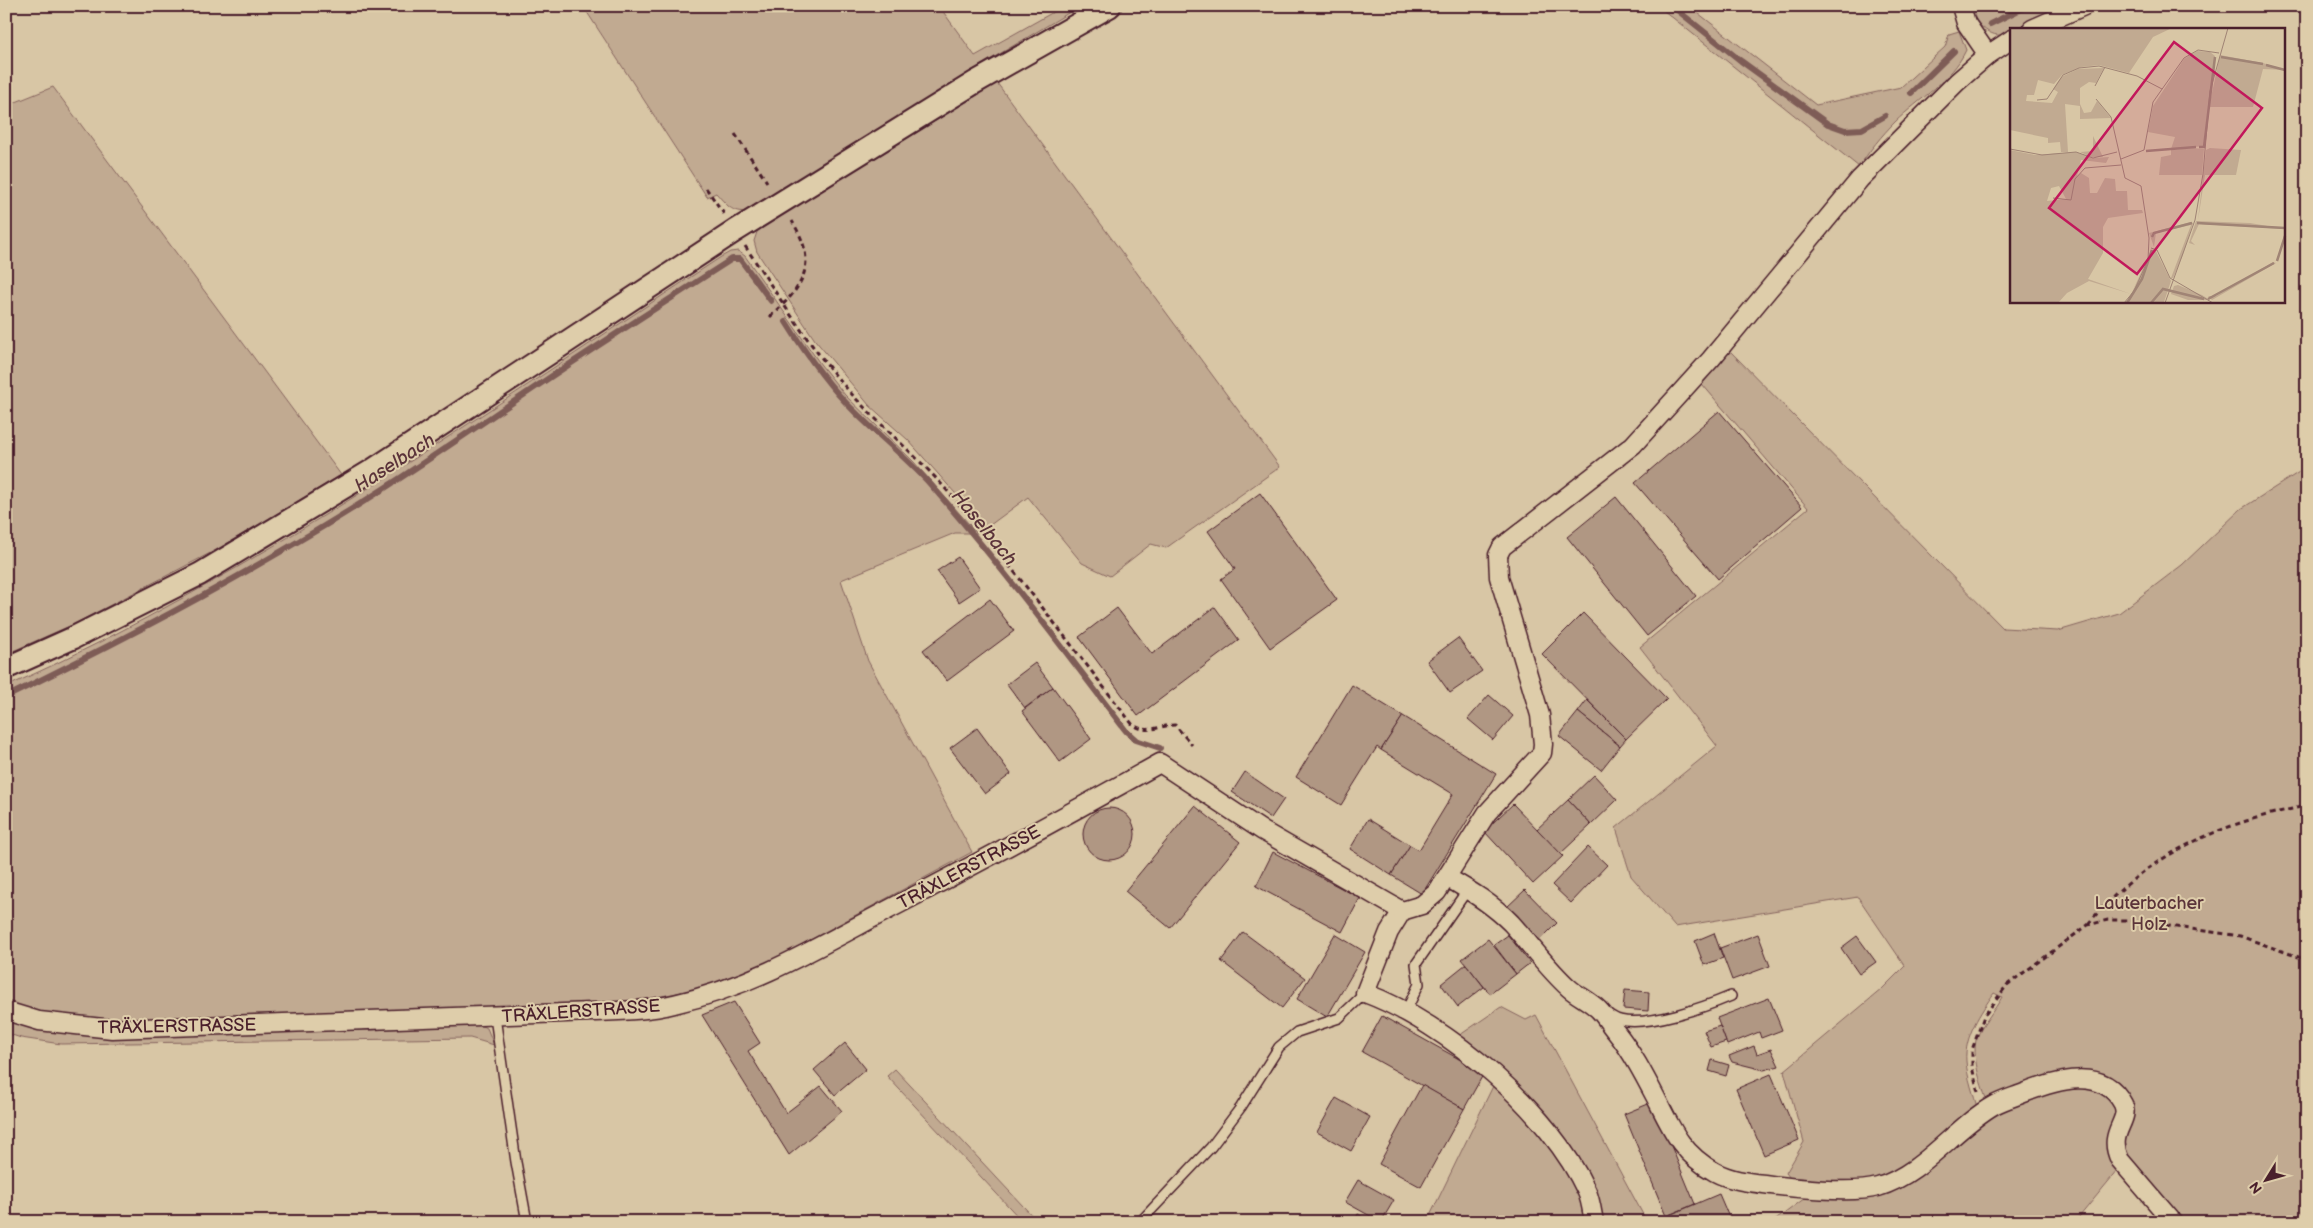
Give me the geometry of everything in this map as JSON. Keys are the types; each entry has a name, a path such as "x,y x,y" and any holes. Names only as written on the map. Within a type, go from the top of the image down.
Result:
{"street":[{"path":"6,668 74,638 200,574 363,476 735,231 974,83 1110,6"},
{"path":"1961,6 1966,23 1988,55"},
{"path":"2034,28 2084,6"},
{"path":"1594,1222 1584,1187 1573,1165 1549,1132 1491,1071 1452,1041 1406,1011 1365,993 1389,932 1402,911 1422,905 1430,900 1448,878 1486,813 1542,753 1540,715 1500,578 1498,555 1502,547 1633,445 1711,359 1860,179 1957,82 1988,55 2010,40"},
{"name":"TRÄXLERSTRASSE","path":"6,1011 39,1021 112,1029 495,1017 646,1009 674,1005 720,992 804,956 1017,843 1160,763 1263,831 1402,911"},
{"path":"1448,878 1482,897 1511,923 1532,950 1570,989 1599,1010 1625,1044 1638,1065 1673,1133 1695,1159 1716,1173 1738,1181 1790,1187 1844,1189 1877,1187 1900,1176 1922,1162 1996,1104 2060,1080 2092,1080 2105,1085 2123,1104 2125,1112 2116,1134 2115,1149 2120,1160 2172,1222"}],"lane":[{"path":"1406,1011 1419,984 1416,964 1468,889"},
{"path":"1140,1222 1211,1147 1241,1107 1279,1048 1297,1032 1339,1018 1365,993"},
{"path":"1599,1010 1620,1020 1638,1020 1702,1008 1731,996"},
{"path":"495,1017 516,1162 527,1222"}],"path":[{"path":"735,134 768,182"},
{"path":"706,188 784,304 835,375 862,406 927,467 987,537 1134,725 1141,730 1157,730 1166,725 1175,725 1192,745"},
{"path":"770,317 796,292 806,264 802,236 792,221"},
{"path":"1984,1112 1972,1067 1972,1050 1984,1016 2007,985 2088,925 2103,905 2142,872 2186,844 2240,823 2307,806"},
{"path":"2088,925 2108,920 2127,920 2240,936 2307,960"}],"green space":[{"path":"583,6 939,6 975,56 1064,6 1080,6 981,65 748,211 742,212 733,210 716,193 707,197"},
{"path":"1658,6 1689,6 1816,105 1901,87 1945,47 1949,34 1959,31 1966,50 1960,61 1944,80 1885,132 1859,167"},
{"path":"1970,6 2062,6 2019,28 2010,28 2010,33 2005,35 1998,35 1985,30 1972,13"},
{"path":"997,83 1280,467 1166,548 1151,544 1110,576 1082,563 1028,497 986,528 908,440 869,405 815,340 757,252 754,241 757,232 766,225"},
{"path":"53,87 341,475 216,550 74,624 6,654 6,106"},
{"path":"738,251 745,256 821,365 845,395 913,461 977,533 955,533 841,580 868,661 972,852 773,960 713,986 636,1001 332,1015 81,1021 16,1007 6,1003 6,687 100,642 193,593 283,540 460,430 721,257 730,252"},
{"name":"Lauterbacher Holz","path":"1730,351 2003,628 2058,631 2119,613 2182,565 2241,509 2307,467 2307,1222 2183,1222 2127,1162 2121,1150 2127,1117 2099,1078 1988,1105 1978,1073 1975,1048 1980,1030 2002,997 1994,993 1974,1025 1966,1052 1968,1073 1978,1111 1881,1182 1795,1184 1786,1173 1804,1142 1784,1071 1882,989 1905,966 1858,897 1675,927 1631,876 1616,828 1717,746 1640,647 1808,508 1702,384"},
{"path":"1501,1007 1526,1020 1536,1015 1647,1222 1601,1222 1544,1115 1501,1068 1460,1035"},
{"path":"6,1020 126,1035 372,1030 476,1024 487,1028 494,1045 470,1038 61,1044 21,1038 6,1033"},
{"path":"895,1069 1038,1222 1023,1222 887,1076"},
{"path":"1494,1084 1539,1126 1579,1192 1587,1222 1523,1222 1517,1215 1508,1222 1427,1222"},
{"path":"2050,1087 2099,1087 2119,1109 2110,1155 2117,1171 2075,1222 1773,1222 1809,1195 1874,1192 1994,1112"}],"building":[{"path":"1719,411 1802,507 1718,579 1635,483"},
{"path":"1260,493 1337,600 1270,648 1221,579 1235,569 1208,531"},
{"path":"1616,497 1696,596 1647,636 1567,537"},
{"path":"958,557 980,588 959,602 937,571"},
{"path":"990,599 1014,631 947,681 923,650"},
{"path":"1215,607 1239,640 1138,716 1079,637 1117,608 1152,654"},
{"path":"1583,613 1667,699 1626,739 1542,654"},
{"path":"1458,638 1482,671 1450,693 1427,661"},
{"path":"1035,663 1053,687 1025,708 1007,684"},
{"path":"1352,685 1403,716 1381,750 1377,747 1341,805 1296,777"},
{"path":"1053,687 1091,739 1060,762 1022,711"},
{"path":"1489,695 1513,716 1493,740 1468,719"},
{"path":"1587,700 1626,739 1620,746 1578,712"},
{"path":"1578,712 1620,746 1601,770 1559,736"},
{"path":"1403,716 1496,774 1422,894 1391,875 1410,845 1419,850 1453,794 1381,750"},
{"path":"977,728 1011,774 985,794 950,748"},
{"path":"1245,772 1284,799 1271,818 1232,792"},
{"path":"1594,775 1617,800 1591,825 1568,800"},
{"path":"1568,800 1591,825 1560,854 1537,829"},
{"path":"1513,804 1563,856 1533,884 1484,831"},
{"path":"1195,806 1240,842 1170,928 1125,891"},
{"path":"1109,808 1119,810 1127,816 1133,824 1135,834 1133,844 1127,852 1119,858 1109,860 1099,858 1091,852 1085,844 1083,834 1085,824 1091,816 1099,810"},
{"path":"1368,819 1410,845 1391,875 1350,849"},
{"path":"1588,847 1607,865 1571,903 1552,885"},
{"path":"1273,852 1360,898 1342,932 1256,886"},
{"path":"1525,890 1557,923 1539,941 1507,907"},
{"path":"1243,932 1305,978 1282,1008 1221,961"},
{"path":"1714,933 1723,958 1704,965 1695,941"},
{"path":"1335,934 1365,952 1327,1017 1297,999"},
{"path":"1758,934 1770,966 1732,980 1720,948"},
{"path":"1508,935 1530,963 1516,974 1494,945"},
{"path":"1857,936 1876,962 1859,974 1841,948"},
{"path":"1488,939 1516,974 1490,994 1462,959"},
{"path":"1466,964 1484,987 1458,1007 1441,984"},
{"path":"1625,990 1649,992 1648,1011 1623,1009"},
{"path":"1769,998 1782,1030 1761,1038 1759,1032 1727,1045 1717,1018"},
{"path":"734,1002 760,1043 748,1051 786,1113 821,1086 842,1111 789,1155 702,1015"},
{"path":"1382,1016 1484,1073 1464,1109 1362,1052"},
{"path":"1720,1026 1726,1042 1711,1047 1704,1031"},
{"path":"845,1043 866,1069 835,1095 814,1070"},
{"path":"1754,1046 1757,1054 1771,1049 1779,1066 1764,1070 1732,1062 1729,1056"},
{"path":"1712,1060 1729,1065 1726,1076 1709,1071"},
{"path":"1771,1074 1799,1140 1764,1155 1736,1089"},
{"path":"1422,1085 1464,1109 1421,1187 1379,1164"},
{"path":"1336,1098 1370,1117 1351,1151 1317,1132"},
{"path":"1653,1102 1695,1204 1666,1216 1624,1114"},
{"path":"1358,1180 1394,1200 1381,1222 1345,1202"},
{"path":"1719,1194 1731,1222 1667,1222 1665,1217"},
{"path":"1358,1214 1371,1222 1354,1222"}],"waterway":[{"path":"1672,6 1741,61 1828,124 1845,130 1862,129 1885,116"},
{"path":"1990,24 2027,6"},
{"path":"1911,93 1954,51"},
{"name":"Haselbach","path":"6,697 162,618 346,513 732,259 740,259 771,301"},
{"name":"Haselbach","path":"786,322 810,358 845,402 922,475 982,545 1126,731 1136,740 1160,748"}]}
